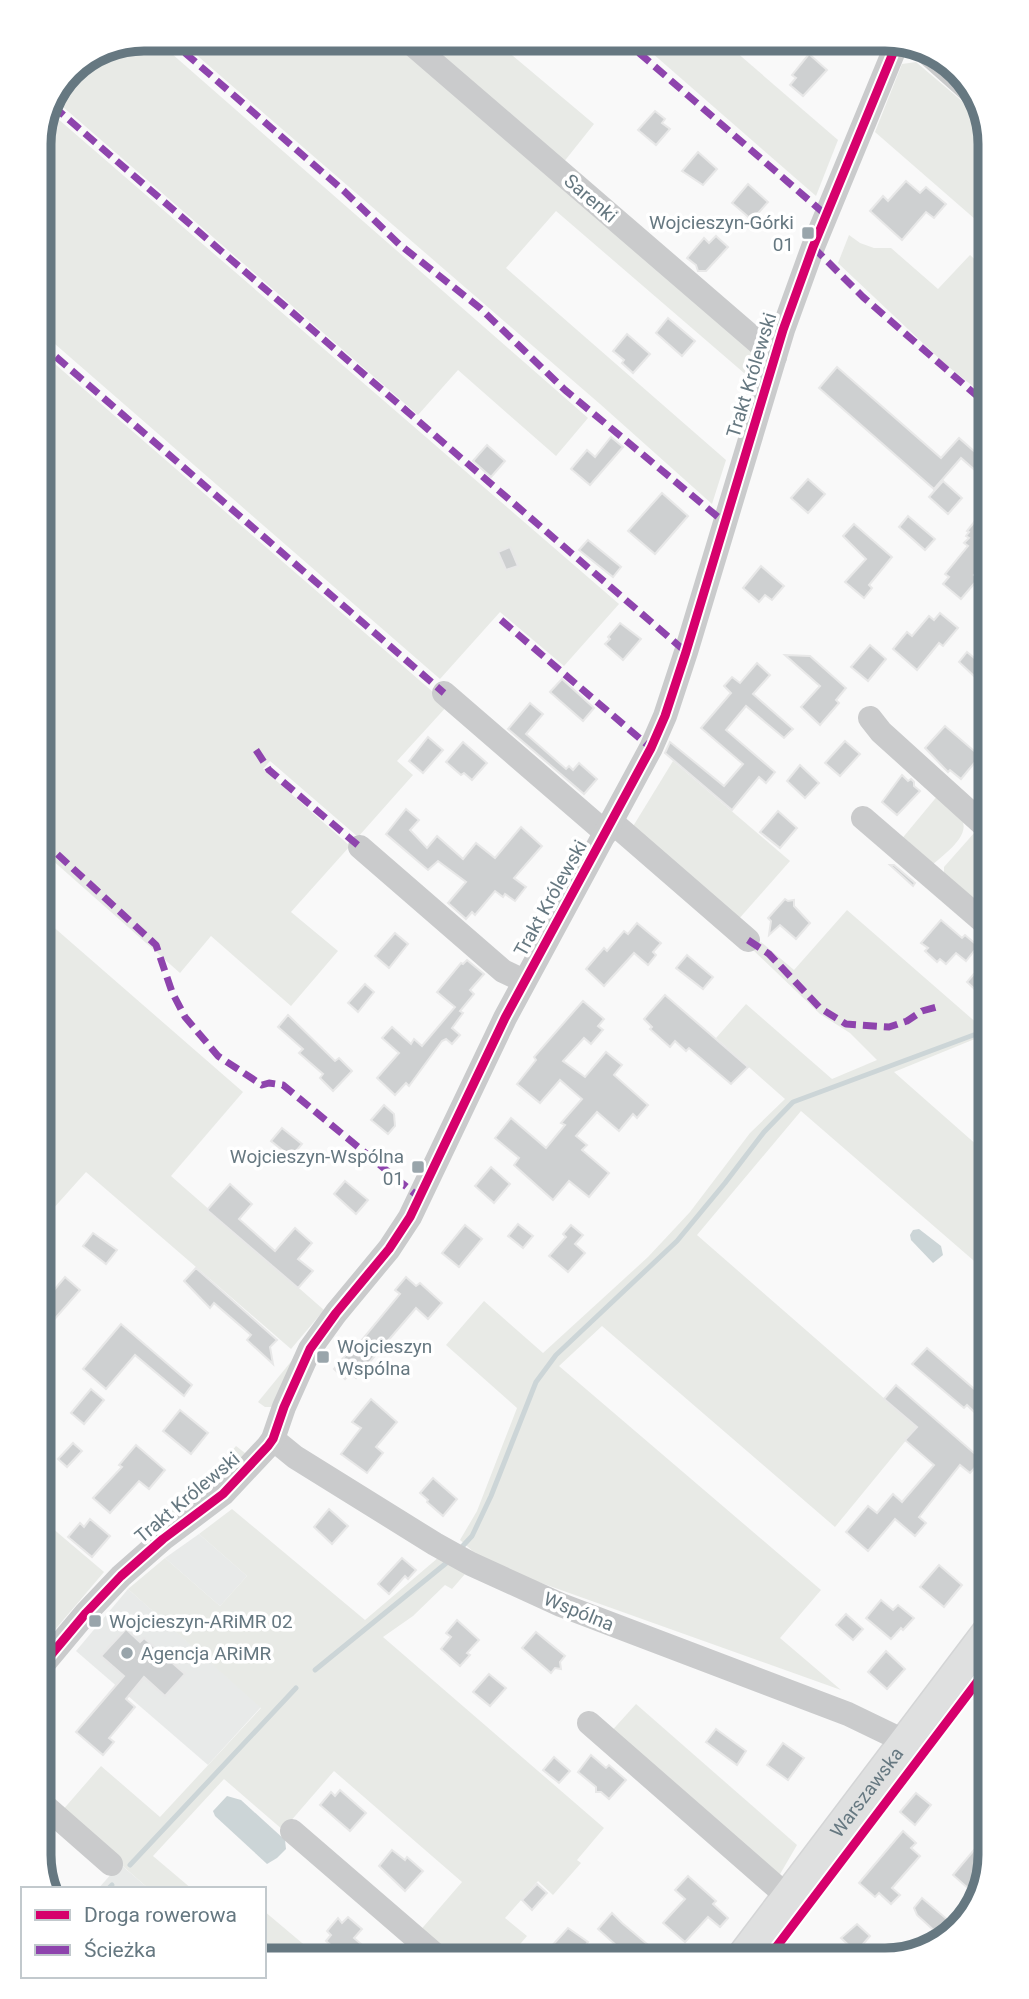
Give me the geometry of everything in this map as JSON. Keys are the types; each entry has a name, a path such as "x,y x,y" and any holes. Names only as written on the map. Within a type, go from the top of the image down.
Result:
{"main road":[{"name":"Warszawska","path":"749,1948 978,1645"}],"street":[{"name":"Sarenki","path":"421,51 775,357"},
{"name":"Trakt Królewski","path":"51,1655 121,1576 163,1539 223,1494 273,1439 310,1349 336,1313 390,1249 410,1217 524,981 609,827 665,716 775,357 813,247 894,51"},
{"path":"444,692 748,940"},
{"path":"870,718 881,732 978,820"},
{"path":"863,818 978,917"},
{"path":"360,847 503,971 524,981"},
{"name":"Wspólna","path":"273,1439 295,1457 471,1564 561,1605 848,1714 906,1742"},
{"path":"589,1723 788,1896"},
{"path":"51,1811 111,1864"},
{"path":"292,1830 428,1948"}],"shaded area":[{"path":"169,51 588,418 556,456 458,370 418,415 60,104 78,78 92,66 108,58 125,53"},
{"path":"192,51 507,51 594,124 563,163 766,340 751,379 556,211 506,268 726,460 712,504"},
{"path":"650,51 735,51 838,140 816,196"},
{"path":"916,62 971,109 978,144 978,222 875,132 902,64"},
{"path":"55,117 619,604 564,666 500,612 440,679 51,341 51,137"},
{"path":"849,235 874,248 891,248 938,289 970,255 978,262 978,390 945,364 838,263"},
{"path":"51,361 448,705 397,761 413,775 358,837 270,761 263,769 350,846 291,912 338,951 291,1006 211,936 180,973 51,859"},
{"path":"673,761 790,861 737,921 632,828"},
{"path":"939,794 957,813 964,826 959,839 932,865 900,841"},
{"path":"978,832 978,908 944,874 944,867"},
{"path":"847,910 978,1024 978,1038 894,1072 978,1146 978,1264 801,1111 697,1235 917,1427 835,1527 602,1326 559,1366 821,1590 780,1638 841,1690 530,1579 476,1554 460,1540 477,1511 517,1408 446,1345 484,1301 543,1353 648,1257 690,1212 750,1133 785,1099 716,1038 746,1004 832,1079 877,1060 850,1033 820,1014 753,950 761,942 794,970"},
{"path":"51,925 243,1092 171,1176 324,1310 291,1349 86,1172 51,1211"},
{"path":"919,1229 941,1246 943,1255 933,1263 911,1240 913,1230"},
{"path":"294,1358 272,1407 265,1407 258,1402"},
{"path":"236,1446 250,1457 172,1521 164,1514 188,1486 193,1490 201,1488"},
{"path":"232,1509 365,1620 439,1557 465,1574 452,1589 445,1585 413,1616 383,1637 604,1828 577,1860 581,1863 553,1895 538,1881 505,1918 527,1936 517,1948 436,1948 418,1933 462,1882 334,1771 283,1830 224,1779 153,1856 190,1887 147,1887 61,1812 101,1766 160,1817 261,1708 128,1589 165,1558 220,1606 247,1576 199,1534"},
{"path":"51,1527 104,1572 53,1632 51,1630"},
{"path":"199,1534 247,1576 220,1606 165,1558"},
{"path":"128,1589 261,1707 208,1765 76,1651"},
{"path":"636,1704 797,1845 776,1881 608,1735"},
{"path":"227,1796 241,1800 285,1840 286,1849 277,1858 267,1864 215,1816 213,1811"},
{"path":"120,1864 147,1887 100,1887"},
{"path":"266,1913 308,1948 266,1948"}],"building":[{"path":"809,54 827,70 803,96 790,85 796,78 792,75"},
{"path":"655,111 665,119 662,123 670,129 656,145 638,130"},
{"path":"698,152 717,169 703,185 682,171"},
{"path":"906,181 920,193 926,187 946,204 934,218 926,212 902,240 870,211 883,196 888,201"},
{"path":"748,184 768,202 752,220 732,203"},
{"path":"716,236 728,247 706,271 698,271 696,265 687,258 704,238 709,243"},
{"path":"668,318 695,341 682,356 656,333"},
{"path":"627,334 650,354 633,373 613,351"},
{"path":"837,367 941,458 959,438 978,455 978,473 961,458 934,489 819,388"},
{"path":"611,437 623,447 590,485 571,469 587,450 595,457"},
{"path":"487,445 505,461 491,477 473,461"},
{"path":"808,479 825,494 808,513 791,498"},
{"path":"943,481 962,498 948,514 929,497"},
{"path":"662,493 688,516 655,554 628,531"},
{"path":"908,516 935,539 925,550 899,527"},
{"path":"978,517 978,571 974,575 978,579 961,599 943,584 949,577 945,574 968,546 964,543 969,538 966,536 969,532 967,531"},
{"path":"854,524 892,557 869,585 872,588 864,598 845,582 866,559 843,536"},
{"path":"588,540 621,567 613,577 579,550"},
{"path":"510,547 518,566 506,570 498,552"},
{"path":"761,566 784,586 772,600 765,595 759,602 743,588"},
{"path":"940,613 958,628 943,646 939,643 917,670 893,649 907,632 912,636 929,616 934,620"},
{"path":"620,623 641,639 623,660 605,644"},
{"path":"870,645 886,659 868,681 851,667"},
{"path":"967,652 978,661 978,673 975,677 959,662"},
{"path":"785,655 810,656 846,688 836,700 839,703 820,725 801,707 820,686"},
{"path":"757,663 770,675 753,694 793,729 784,738 746,706 726,730 775,772 766,783 759,777 732,810 665,753 670,742 724,786 743,764 701,728 731,693 724,686 732,677 740,683"},
{"path":"562,679 594,708 583,721 550,692"},
{"path":"530,703 543,714 526,734 566,769 569,766 573,770 579,763 597,779 584,794 508,729"},
{"path":"945,726 978,754 978,758 961,779 950,770 948,772 925,748"},
{"path":"428,737 443,750 423,773 409,761"},
{"path":"845,741 860,754 840,776 825,763"},
{"path":"463,742 487,763 472,780 464,773 461,775 446,762"},
{"path":"800,765 819,783 805,798 787,781"},
{"path":"902,775 908,781 911,779 920,791 897,815 882,802"},
{"path":"406,809 419,820 410,830 427,848 437,836 463,859 476,843 495,858 521,827 542,846 514,878 526,887 515,901 495,891 475,915 472,912 466,919 448,903 466,882 438,861 428,870 386,834"},
{"path":"778,811 797,828 780,848 760,832"},
{"path":"890,865 894,865 915,883 913,886"},
{"path":"785,899 794,900 794,906 810,923 796,939 780,925 769,935 771,921 768,918"},
{"path":"941,920 962,938 965,935 978,946 966,961 956,953 946,964 940,959 937,962 925,951 928,948 921,943"},
{"path":"637,923 661,943 653,952 656,955 648,965 634,953 604,986 586,969 604,948 607,951 624,931 628,934"},
{"path":"395,933 408,944 389,968 375,956"},
{"path":"687,955 713,977 703,989 676,968"},
{"path":"467,960 484,974 470,990 474,994 460,1011 463,1013 452,1028 460,1035 452,1044 446,1039 442,1041 409,1086 406,1083 395,1095 377,1078 399,1053 382,1038 392,1027 411,1044 414,1039 422,1046 455,1007 437,992 461,963"},
{"path":"978,969 978,992 967,982"},
{"path":"365,984 374,992 358,1012 348,1003"},
{"path":"665,995 748,1067 731,1084 689,1048 686,1051 675,1041 670,1047 650,1029 652,1027 644,1019"},
{"path":"583,1001 604,1019 598,1026 603,1030 591,1044 584,1038 563,1061 585,1077 606,1052 622,1065 614,1075 648,1105 637,1118 633,1114 619,1131 597,1112 576,1136 587,1145 582,1150 609,1173 589,1197 569,1181 553,1200 514,1165 519,1158 495,1138 511,1118 546,1148 565,1125 561,1123 582,1099 560,1080 540,1103 517,1084 536,1060 534,1057"},
{"path":"288,1015 335,1061 339,1058 352,1071 333,1091 320,1078 323,1074 299,1053 303,1049 278,1027"},
{"path":"384,1105 394,1114 395,1126 388,1134 371,1120"},
{"path":"282,1128 302,1144 291,1157 271,1141"},
{"path":"491,1167 510,1184 494,1203 475,1186"},
{"path":"345,1181 368,1200 356,1214 334,1194"},
{"path":"230,1184 252,1204 239,1219 275,1251 295,1228 312,1243 298,1259 313,1271 298,1288 207,1210"},
{"path":"518,1224 533,1236 523,1248 508,1236"},
{"path":"465,1225 482,1239 459,1267 442,1253"},
{"path":"571,1225 583,1235 575,1244 585,1253 568,1272 549,1256 566,1237 563,1234"},
{"path":"93,1233 117,1250 106,1264 83,1246"},
{"path":"196,1268 277,1340 270,1347 273,1364 247,1340 251,1335 214,1303 210,1308 184,1281"},
{"path":"65,1277 80,1290 51,1323 51,1294"},
{"path":"406,1277 416,1286 420,1283 442,1303 428,1319 416,1308 356,1378 351,1373 345,1379 334,1369 400,1294 395,1290"},
{"path":"121,1324 192,1385 184,1396 135,1355 106,1389 83,1369"},
{"path":"927,1348 978,1392 978,1416 967,1405 964,1408 912,1364"},
{"path":"896,1385 978,1457 978,1464 970,1473 960,1465 919,1517 926,1523 915,1536 895,1519 868,1551 846,1532 868,1506 877,1513 893,1494 902,1502 934,1465 905,1440 917,1427 884,1399"},
{"path":"91,1389 104,1400 84,1424 71,1413"},
{"path":"371,1399 397,1422 376,1447 383,1453 367,1473 341,1454 361,1428 352,1422"},
{"path":"180,1410 208,1433 191,1454 163,1431"},
{"path":"73,1443 82,1451 67,1467 58,1459"},
{"path":"136,1445 165,1470 149,1489 139,1481 110,1513 93,1498 122,1467 119,1465"},
{"path":"433,1478 457,1499 443,1516 420,1493"},
{"path":"329,1509 348,1526 332,1544 314,1527"},
{"path":"90,1519 110,1536 92,1557 68,1537 80,1523 84,1527"},
{"path":"402,1558 416,1570 408,1579 405,1576 389,1594 378,1584"},
{"path":"939,1565 962,1585 944,1607 920,1587"},
{"path":"881,1600 893,1610 898,1605 914,1618 891,1639 866,1618"},
{"path":"846,1614 863,1629 853,1640 836,1625"},
{"path":"457,1620 479,1640 460,1666 441,1649 451,1637 446,1633"},
{"path":"126,1629 140,1642 144,1638 185,1674 165,1696 144,1677 126,1699 135,1707 109,1738 114,1742 103,1755 76,1732 124,1676 101,1656"},
{"path":"536,1632 565,1656 560,1662 561,1669 555,1668 551,1673 522,1648"},
{"path":"886,1651 905,1669 887,1689 868,1672"},
{"path":"489,1674 506,1688 490,1706 473,1692"},
{"path":"716,1729 746,1751 737,1765 706,1742"},
{"path":"783,1743 804,1758 788,1780 767,1765"},
{"path":"591,1755 606,1768 609,1765 626,1780 609,1799 601,1792 596,1792 596,1787 578,1772"},
{"path":"554,1757 570,1771 559,1783 543,1770"},
{"path":"340,1790 366,1813 350,1831 320,1805 331,1792 335,1796"},
{"path":"916,1793 931,1805 915,1825 900,1812"},
{"path":"903,1831 916,1843 911,1848 920,1856 892,1888 900,1895 891,1904 879,1893 875,1897 859,1883"},
{"path":"978,1845 977,1868 971,1891 953,1875"},
{"path":"392,1850 405,1860 407,1857 423,1871 405,1891 379,1866"},
{"path":"688,1876 716,1901 713,1904 728,1918 720,1927 708,1917 685,1942 663,1923 685,1899 675,1890"},
{"path":"537,1884 547,1893 532,1910 522,1900"},
{"path":"922,1898 949,1921 937,1933 917,1915 914,1908"},
{"path":"612,1913 652,1948 619,1948 598,1929"},
{"path":"348,1917 362,1929 354,1938 366,1948 334,1948 326,1941 331,1935 327,1931 338,1918 342,1923"},
{"path":"857,1924 870,1936 860,1948 852,1948 841,1938"},
{"path":"568,1928 588,1942 583,1948 550,1948"}],"waterway":[{"path":"459,1550 472,1536 491,1496 536,1382 556,1355 677,1241 764,1132 793,1102 978,1033"},
{"path":"315,1670 450,1560"},
{"path":"130,1865 296,1688"}],"marked path":[{"path":"183,51 344,191 400,245 480,308 565,390 724,522"},
{"path":"637,51 826,215"},
{"path":"57,110 686,652"},
{"path":"813,247 863,297 978,397"},
{"path":"51,353 444,693"},
{"path":"501,620 651,748"},
{"path":"256,750 269,770 360,847"},
{"path":"51,848 156,945 172,992 185,1017 218,1056 262,1085 283,1085 420,1198"},
{"path":"748,940 769,954 820,1008 846,1024 889,1027 907,1021 922,1011 940,1006"}],"cycle path":[{"path":"51,1655 121,1576 163,1539 223,1494 268,1446 310,1349 389,1249 410,1217 505,1018 651,748 665,716 783,330 813,247 894,51"},
{"path":"776,1948 978,1681"}],"place":[{"name":"Wojcieszyn-Górki 01","path":"808,233"},
{"name":"Wojcieszyn-Wspólna 01","path":"418,1167"},
{"name":"Wojcieszyn Wspólna","path":"323,1357"},
{"name":"Wojcieszyn-ARiMR 02","path":"95,1621"},
{"name":"Agencja ARiMR","path":"127,1653"}]}
